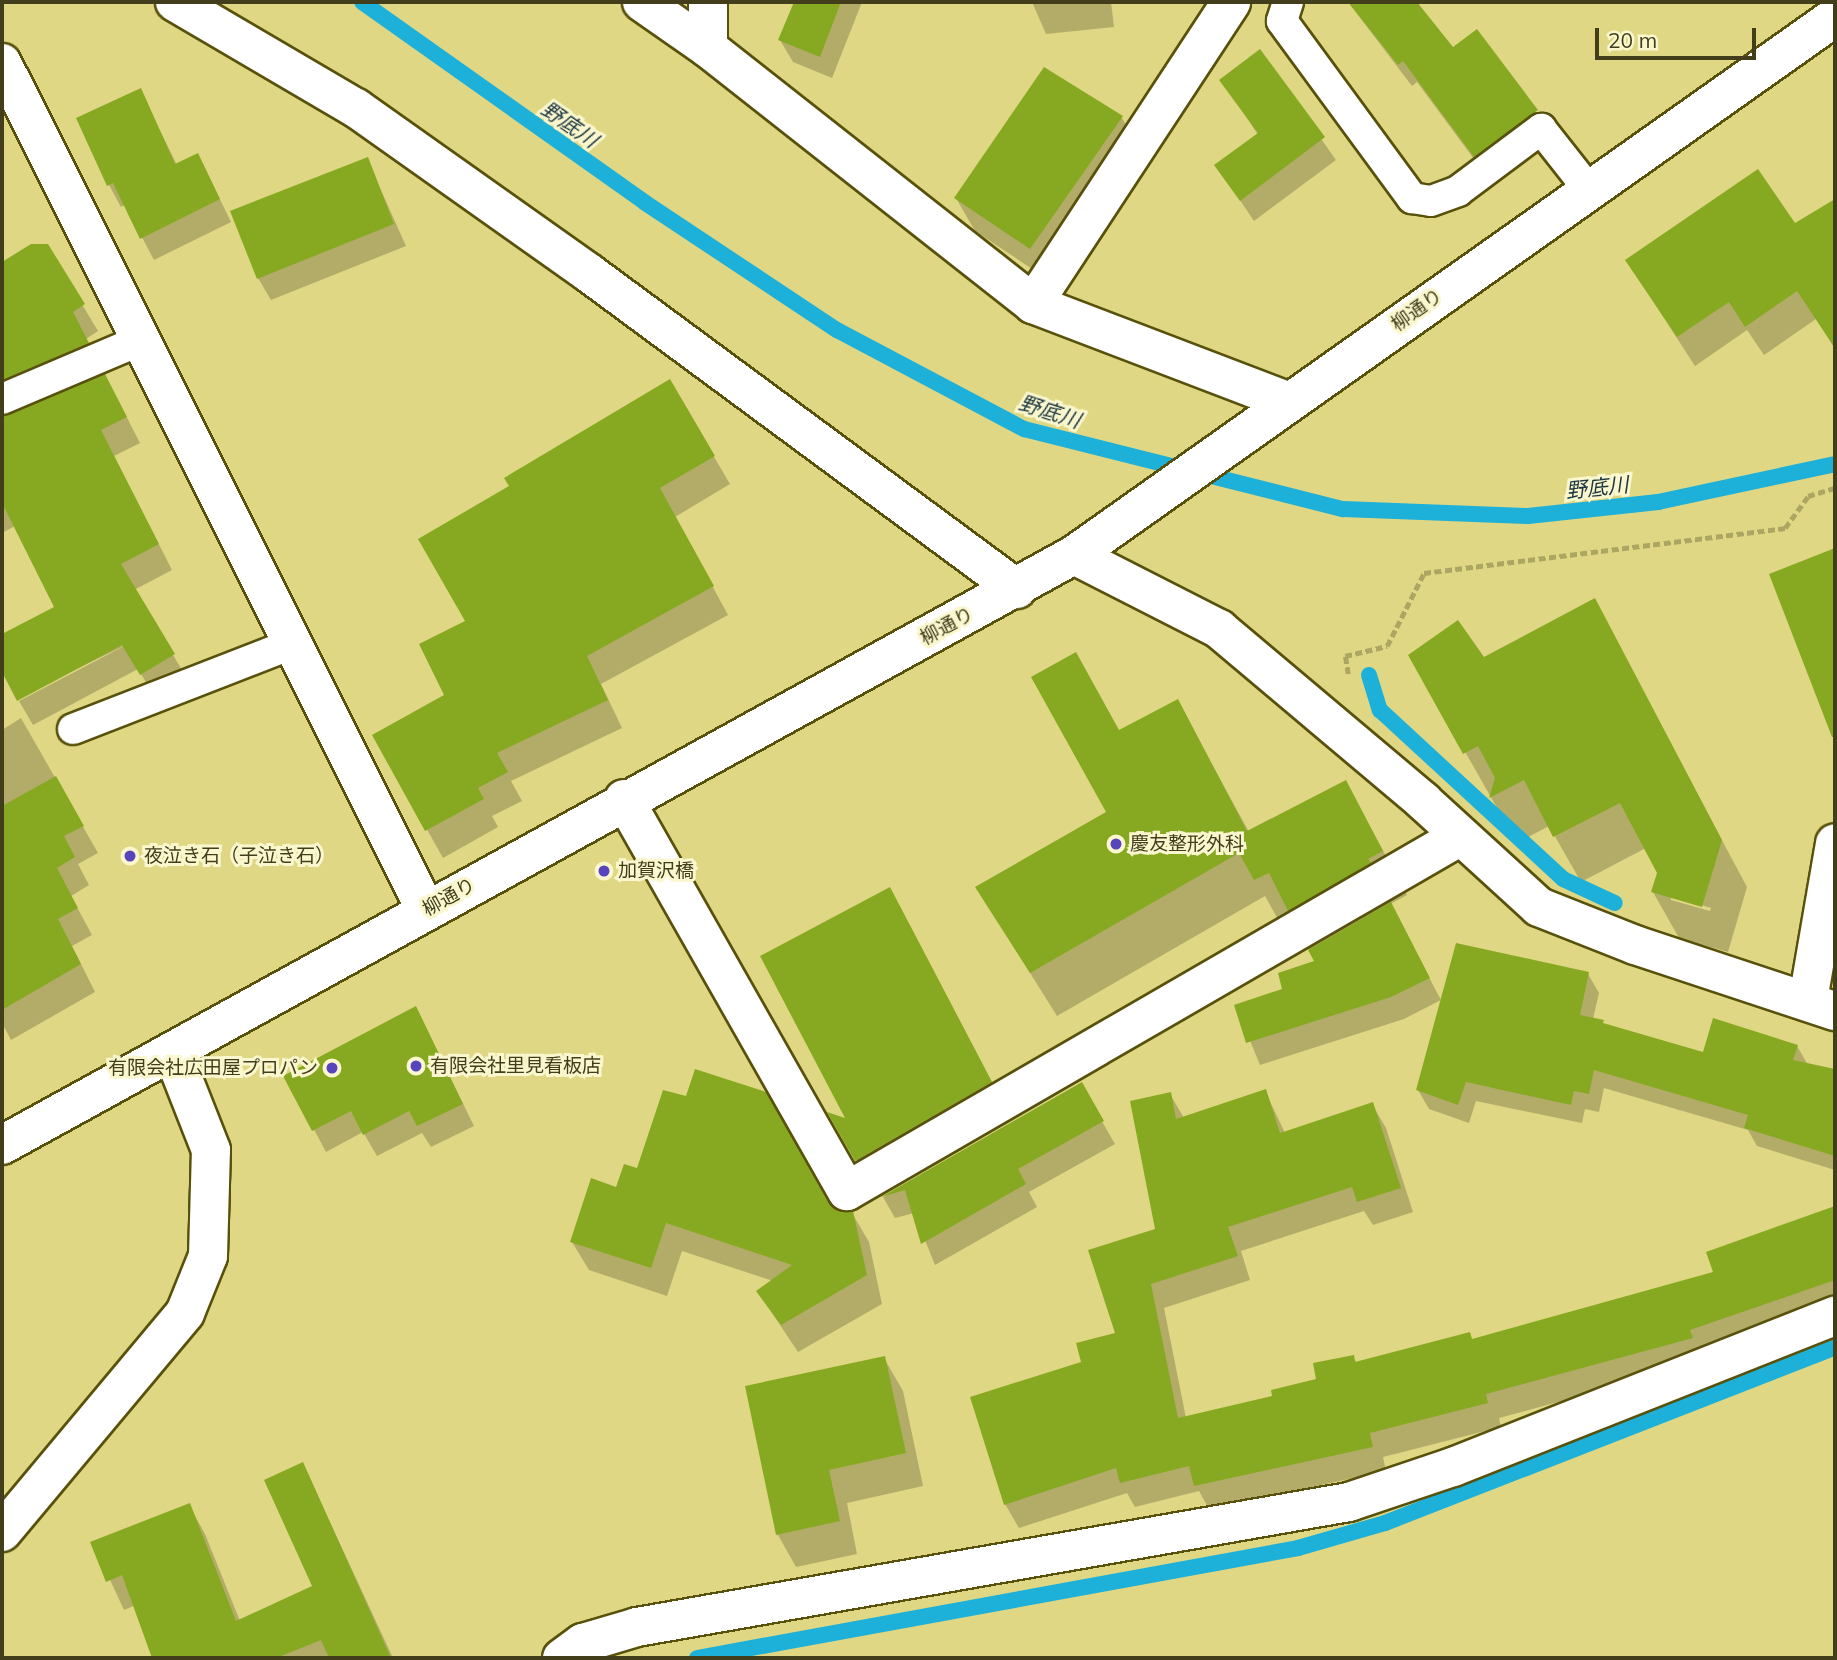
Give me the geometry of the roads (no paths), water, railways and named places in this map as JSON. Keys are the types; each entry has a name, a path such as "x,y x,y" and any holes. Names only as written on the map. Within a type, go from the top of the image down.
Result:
{"street":[{"path":"175,2 356,108 589,273 1017,589"},
{"path":"642,2 708,48 1033,304 1287,401"},
{"path":"708,2 708,48"},
{"path":"1033,304 1231,2"},
{"name":"柳通り","path":"2,1145 624,799 1017,589 1074,555 1287,401 1835,17"},
{"path":"2,62 426,910"},
{"path":"1074,555 1219,629 1334,725 1539,907 1635,945 1822,1005 1835,844"},
{"path":"624,799 847,1191 1459,837"},
{"path":"2,1532 185,1312 208,1256 211,1150 172,1051"},
{"path":"562,1658 583,1643 637,1627 1349,1502 1453,1467 1835,1316"}],"lane":[{"path":"1288,2 1282,21 1412,198 1430,201 1458,191 1541,129 1588,190"},
{"path":"2,399 141,340"},
{"path":"73,729 292,644"}],"waterway":[{"name":"野底川","path":"362,2 644,202 837,330 1024,429 1343,509 1528,516 1658,502 1835,464"},
{"path":"1369,675 1380,710 1563,879 1615,903"},
{"path":"697,1658 1298,1548 1385,1523 1835,1348"}],"place":[{"name":"慶友整形外科","path":"1116,844"},
{"name":"夜泣き石（子泣き石）","path":"130,856"},
{"name":"加賀沢橋","path":"604,871"},
{"name":"有限会社里見看板店","path":"416,1066"},
{"name":"有限会社広田屋プロパン","path":"332,1068"}]}
